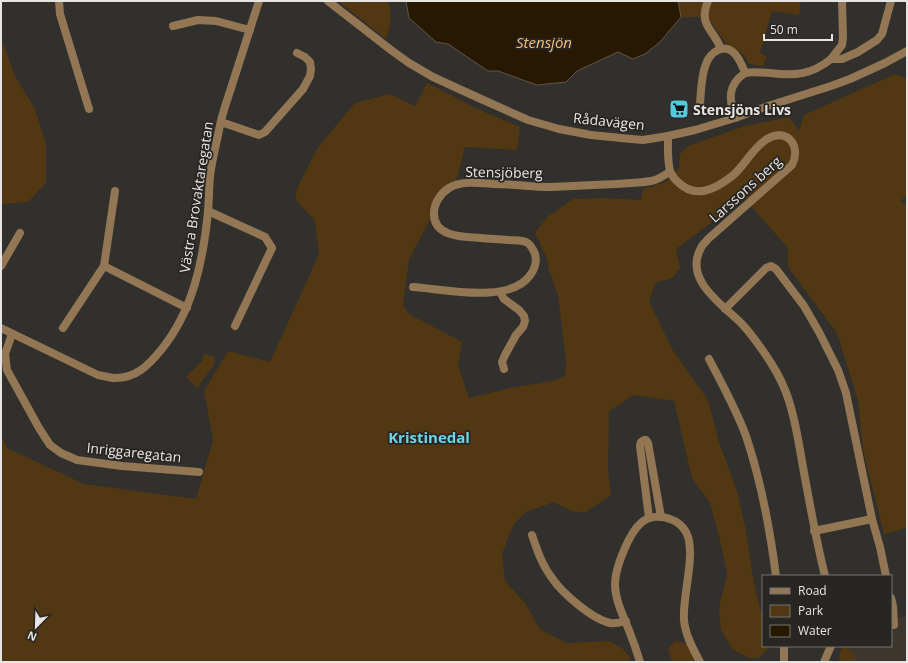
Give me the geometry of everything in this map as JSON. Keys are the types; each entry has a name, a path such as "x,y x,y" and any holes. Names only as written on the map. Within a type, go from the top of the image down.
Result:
{"street":[{"path":"59,1 60,14 89,109"},
{"name":"Västra Brovaktaregatan","path":"1,328 98,375 113,378 135,374 145,368 166,345 187,308 200,266 208,211 210,174 221,122 260,1"},
{"name":"Rådavägen","path":"328,1 409,63 440,80 528,120 559,129 591,135 643,140 695,130 831,86 885,63 907,51"},
{"path":"708,1 705,10 705,20 721,49"},
{"path":"735,118 730,102 731,94 736,80 745,73 756,72 796,75 822,66 831,59 842,45 842,1"},
{"path":"831,59 842,59 858,52 877,40 882,34 890,1"},
{"path":"173,26 204,20 216,21 250,30"},
{"path":"700,104 706,63 709,57 716,51 721,49 729,49 738,57 745,73"},
{"path":"221,122 253,134 259,135 265,132 307,82 311,69 310,62 306,57 297,53"},
{"name":"Larssons berg","path":"670,172 674,179 689,190 704,191 714,188 732,176 762,143 774,136 780,135 785,137 794,145 795,160 792,165 708,239 701,247 698,255 697,270 699,279 711,296 725,308 762,347 789,400 801,453 814,531 825,575"},
{"path":"668,136 670,172"},
{"name":"Stensjöberg","path":"413,287 467,293 500,292 523,283 529,278 534,270 535,253 528,243 524,241 461,237 446,233 440,229 436,224 434,217 434,208 440,197 449,188 457,184 474,182 550,187 644,182 653,181 670,172"},
{"path":"63,328 104,266 115,191"},
{"path":"208,211 265,237 272,248 235,326"},
{"path":"1,266 20,233"},
{"path":"104,266 187,308"},
{"path":"725,308 766,268 771,266 776,269 804,306 838,370 846,393 872,518 886,575"},
{"path":"500,292 504,300 519,310 524,316 525,321 523,327 516,335 504,355 502,362 504,369"},
{"name":"Inriggaregatan","path":"12,334 5,354 7,370 50,445 61,453 77,460 122,466 199,472"},
{"path":"709,358 734,409 745,435 756,469 766,510 776,575"},
{"path":"649,518 640,446 641,442 644,440 648,443 661,517"},
{"path":"640,662 617,597 615,582 616,574 622,555 640,523 649,518 661,517 667,518 679,524 686,532 689,541 690,555 684,621 688,637 700,662"},
{"path":"814,531 872,518"},
{"path":"532,536 540,557 552,578 569,597 586,610 610,623 626,621"},
{"path":"892,602 894,625"},
{"path":"784,647 784,662"},
{"path":"824,662 831,647"}],"shaded area":[{"path":"892,617 907,617 907,662 857,662 853,653 847,647 892,647"}],"green space":[{"path":"338,1 387,1 390,10 390,20 386,39"},
{"path":"678,1 801,1 799,15 772,11 760,53 767,56 763,66 749,64 743,54 725,42 707,17 681,17"},
{"path":"1,37 15,76 35,109 46,144 46,183 28,202 1,204"},
{"path":"895,74 907,79 907,196 900,201 907,206 907,528 884,534 863,450 858,400 837,333 788,267 788,248 744,198 676,249 680,268 672,278 655,283 649,301 672,349 708,400 719,442 737,491 745,526 754,584 762,616 762,647 767,647 767,650 759,658 749,658 733,650 721,630 719,608 727,574 721,544 710,503 692,478 674,401 634,395 609,411 608,471 611,495 585,513 571,511 554,502 526,512 515,523 502,554 505,581 525,603 540,629 566,643 609,641 622,648 631,658 630,662 1,662 1,436 7,448 84,484 196,499 213,440 204,391 228,351 270,362 319,254 315,221 295,199 299,184 318,147 355,103 390,94 415,106 427,83 475,108 520,127 517,150 465,147 458,175 452,190 444,194 409,259 403,305 409,314 462,342 458,365 469,398 510,388 552,381 565,376 566,362 558,295 549,270 547,259 535,233 547,217 573,199 602,198 641,200 643,189 666,182 679,168 680,154 688,146 745,126 789,117 799,131 804,115"},
{"path":"204,354 215,357 214,365 197,388 186,377 202,361"},
{"path":"675,641 688,644 695,662 672,662 668,649"},
{"path":"847,647 853,653 857,662 840,662 839,656 842,648"}],"water":[{"name":"Stensjön","path":"406,1 678,1 681,17 660,42 645,54 633,59 618,52 577,71 566,82 537,85 498,71 488,71 448,44 436,42 409,18"}],"place":[{"name":"Stensjöns Livs","path":"679,109"}],"district":[{"name":"Kristinedal","path":"429,437"}]}
